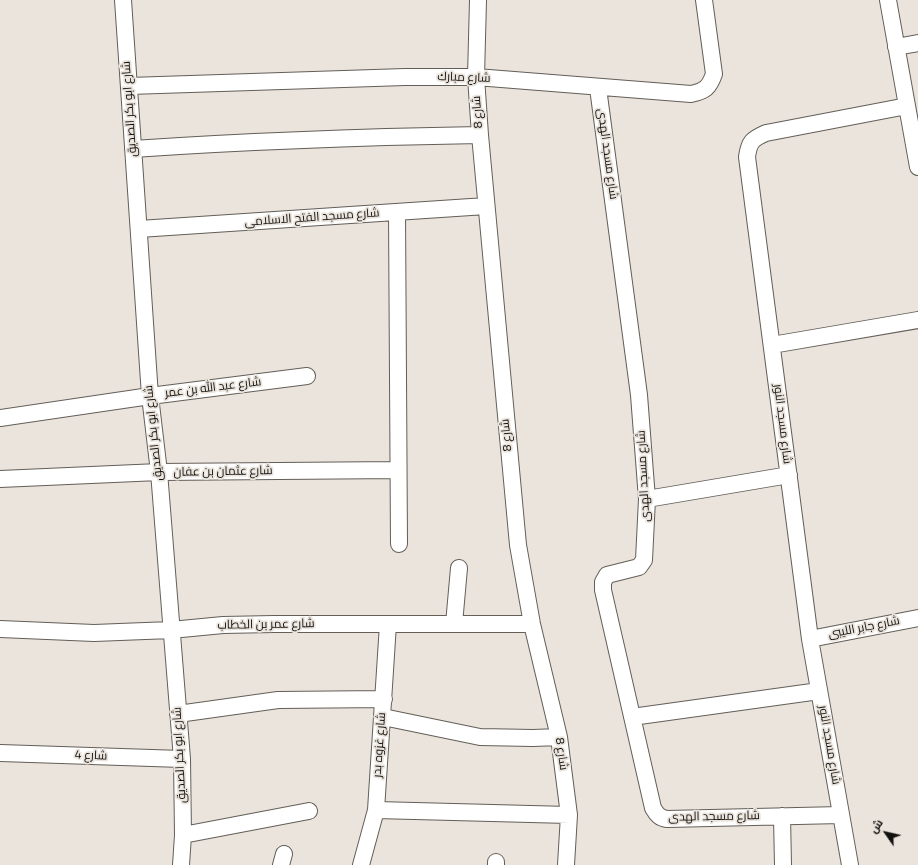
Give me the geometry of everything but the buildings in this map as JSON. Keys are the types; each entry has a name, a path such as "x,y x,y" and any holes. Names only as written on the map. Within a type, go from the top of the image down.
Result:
{"street":[{"name":"شارع ابو بكر الصديق","path":"123,0 150,396 159,472 182,759 183,835 181,865"},
{"name":"شارع 8","path":"478,0 476,77 480,135 518,545 532,624 559,737 569,815 566,865"},
{"name":"شارع مبارك","path":"129,86 405,77 476,77 598,88 691,94 702,92 710,84 714,74 704,0"},
{"path":"888,0 918,167"},
{"path":"896,47 918,43"},
{"name":"شارع مسجد الهدى","path":"598,88 639,395 647,499 644,560 639,567 607,575 603,582 603,590 653,808 656,814 661,818 667,819 841,815"},
{"name":"شارع مسجد النور","path":"850,865 810,638 747,157 749,146 756,137 766,133 907,106"},
{"path":"133,149 303,139 480,135"},
{"name":"شارع مسجد الفتح الاسلامى","path":"139,229 486,206"},
{"path":"397,212 399,544"},
{"path":"772,345 918,320"},
{"name":"شارع عبد الله بن عمر","path":"0,418 150,396 308,376"},
{"name":"شارع عثمان بن عفان","path":"0,480 159,472 398,470"},
{"path":"647,499 788,475"},
{"path":"454,624 460,568"},
{"name":"شارع جابر الليبى","path":"810,638 918,618"},
{"name":"شارع غزوه بدر","path":"361,865 376,810 388,624"},
{"name":"شارع عمر بن الخطاب","path":"0,629 94,633 171,630 230,625 532,624"},
{"path":"632,717 819,691"},
{"path":"178,714 278,700 384,699"},
{"path":"383,717 480,737 559,737"},
{"name":"شارع 4","path":"0,753 182,759"},
{"path":"376,810 569,815"},
{"path":"183,835 309,811"},
{"path":"782,816 783,865"}]}
